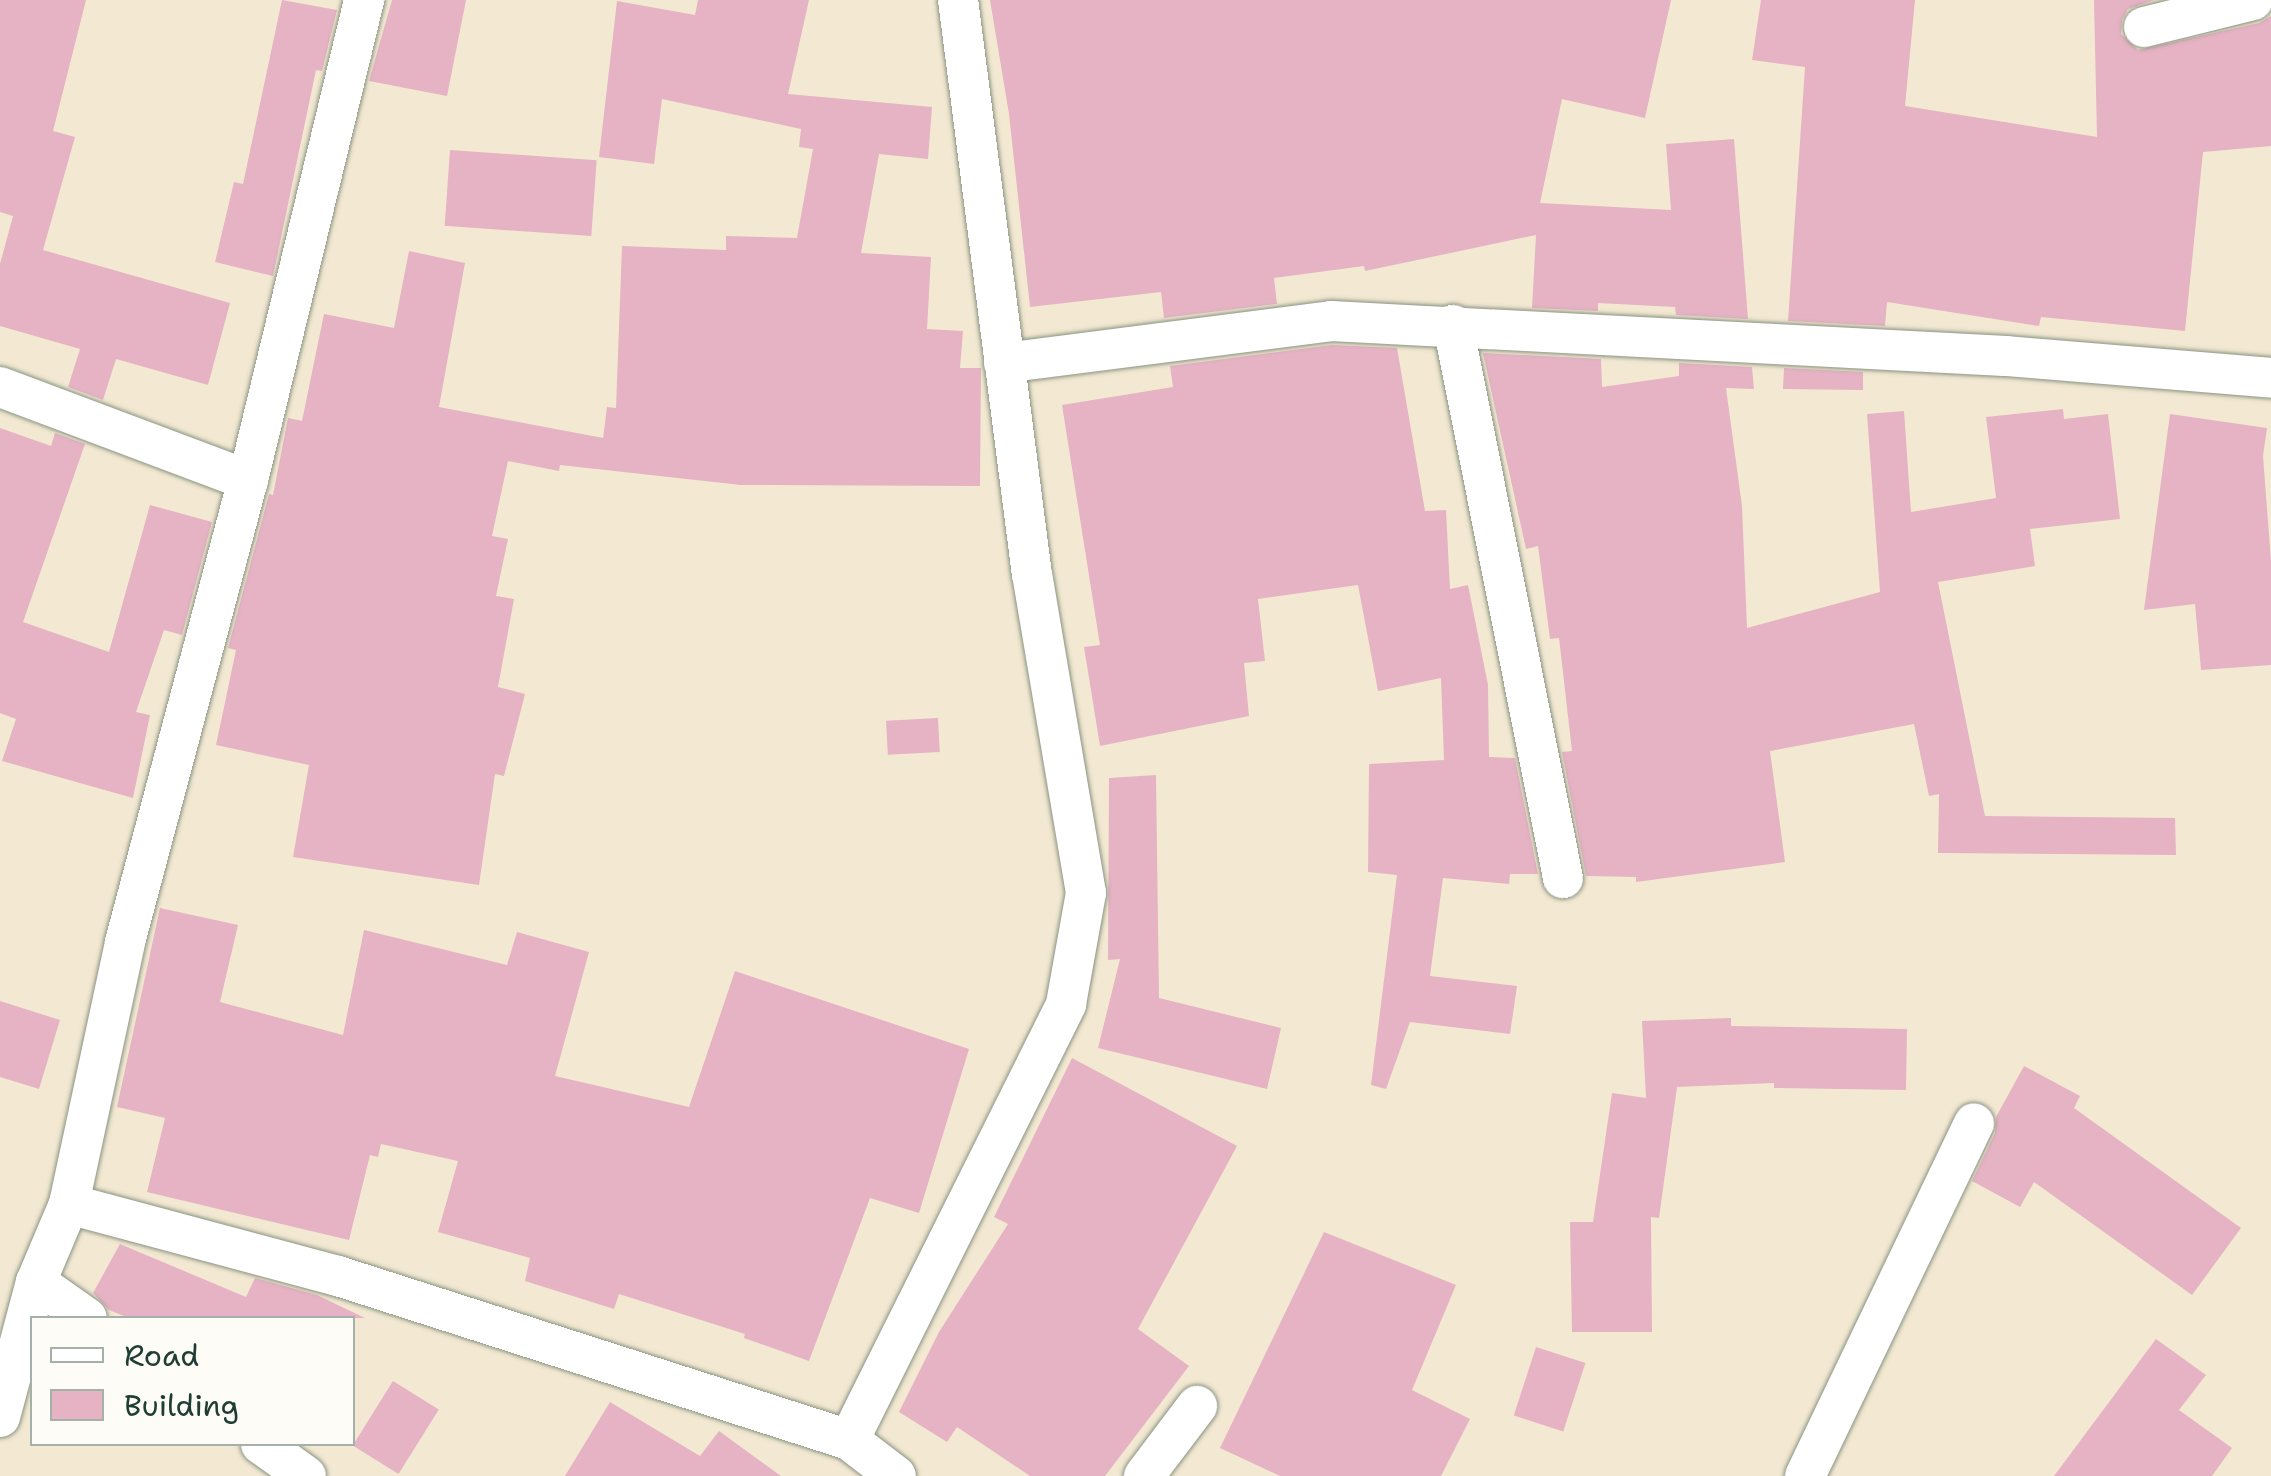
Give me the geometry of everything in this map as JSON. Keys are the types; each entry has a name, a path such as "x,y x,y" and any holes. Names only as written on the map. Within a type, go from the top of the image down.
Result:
{"street":[{"path":"0,1417 36,1282 69,1204 126,942 248,480 364,0"},
{"path":"848,1440 1066,1004 1086,892 1032,575 958,0"},
{"path":"2144,27 2253,0"},
{"path":"1004,363 1331,321 2006,356 2271,378"},
{"path":"1453,325 1563,878"},
{"path":"0,387 248,480"},
{"path":"1805,1476 1974,1123"},
{"path":"69,1204 338,1276 848,1440 896,1476"},
{"path":"36,1282 84,1316"},
{"path":"1144,1476 1197,1406"},
{"path":"263,1446 306,1476"}],"building":[{"path":"0,0 86,0 53,131 75,137 43,250 230,303 208,385 116,359 103,400 68,387 80,349 0,326 0,264 13,216 0,212"},
{"path":"282,0 337,10 322,71 316,70 273,276 215,262 234,182 243,184"},
{"path":"392,0 466,0 447,96 369,81"},
{"path":"698,0 809,0 788,94 932,107 928,159 879,154 861,253 931,257 927,329 963,331 960,368 981,368 980,486 741,485 560,465 559,471 508,461 492,536 508,539 496,596 514,599 498,687 525,694 504,776 495,774 479,885 293,857 309,765 216,745 236,650 228,648 269,494 273,495 288,418 302,421 324,314 394,328 409,251 465,263 439,407 603,438 607,407 616,408 622,246 726,250 726,236 797,238 813,149 799,147 801,129 662,99 654,164 599,157 617,1 695,15"},
{"path":"990,0 1671,0 1645,118 1562,99 1540,203 1671,210 1666,144 1734,139 1748,319 1676,315 1675,307 1598,303 1598,311 1532,308 1536,235 1365,271 1364,266 1274,278 1277,304 1164,318 1161,292 1030,307 1009,114"},
{"path":"1761,0 1915,0 1905,106 2097,137 2094,0 2154,0 2128,9 2122,20 2121,34 2138,50 2259,23 2271,16 2271,146 2203,152 2185,331 2041,317 2039,326 1887,302 1885,326 1788,321 1805,67 1752,60"},
{"path":"450,150 597,160 591,236 445,226"},
{"path":"1332,345 1397,348 1425,511 1446,510 1450,589 1468,585 1488,685 1489,757 1515,758 1538,874 1510,874 1509,884 1443,878 1430,976 1517,986 1510,1034 1410,1022 1386,1089 1371,1085 1397,875 1368,872 1369,764 1444,760 1441,678 1378,691 1358,585 1258,599 1265,661 1244,663 1249,716 1100,746 1084,647 1100,645 1062,405 1173,387 1170,366"},
{"path":"1483,353 1601,359 1602,387 1679,376 1679,363 1752,367 1754,389 1726,388 1742,506 1747,628 1880,592 1867,414 1904,411 1911,512 1996,498 1986,417 2063,409 2064,419 2108,414 2120,519 2030,529 2035,566 1938,582 1985,816 2175,818 2176,855 1938,853 1939,794 1929,796 1914,724 1770,751 1785,862 1636,882 1636,877 1586,876 1562,752 1572,751 1559,638 1550,639 1538,546 1526,549"},
{"path":"1784,368 1863,372 1863,390 1783,389"},
{"path":"2170,414 2267,428 2263,456 2271,561 2271,665 2201,670 2195,604 2144,610"},
{"path":"0,428 51,446 55,433 85,444 23,622 109,652 150,505 212,522 182,635 164,630 136,712 150,715 133,798 2,761 16,719 0,713"},
{"path":"938,718 940,752 888,755 886,721"},
{"path":"1156,775 1159,998 1281,1028 1267,1089 1098,1048 1120,959 1108,960 1109,778"},
{"path":"160,908 238,925 220,1002 343,1035 364,930 507,965 517,932 589,952 555,1076 689,1107 735,971 969,1049 919,1213 870,1198 809,1361 744,1338 745,1334 619,1294 614,1309 525,1281 530,1258 438,1232 458,1161 381,1144 378,1157 370,1155 349,1240 147,1192 165,1118 117,1107"},
{"path":"0,1001 60,1020 39,1089 0,1077"},
{"path":"1731,1018 1731,1026 1907,1029 1906,1090 1774,1088 1774,1083 1677,1087 1659,1218 1651,1217 1652,1332 1572,1332 1570,1222 1593,1222 1612,1093 1646,1098 1642,1021"},
{"path":"1072,1058 1237,1146 1138,1329 1189,1366 1105,1476 1030,1476 957,1427 947,1442 899,1412 939,1332 1008,1224 994,1217"},
{"path":"2024,1066 2080,1096 2074,1108 2241,1228 2192,1295 2034,1182 2020,1207 1972,1181 1995,1133 1996,1117"},
{"path":"1324,1232 1456,1285 1412,1390 1470,1419 1441,1476 1280,1476 1220,1448"},
{"path":"120,1244 246,1297 255,1278 317,1295 365,1318 124,1316 109,1310 93,1293"},
{"path":"2156,1339 2206,1375 2179,1410 2232,1448 2212,1476 2054,1476"},
{"path":"1536,1347 1585,1363 1563,1432 1514,1415"},
{"path":"393,1381 439,1410 399,1474 354,1446"},
{"path":"610,1402 700,1456 719,1431 781,1476 565,1476"}]}
